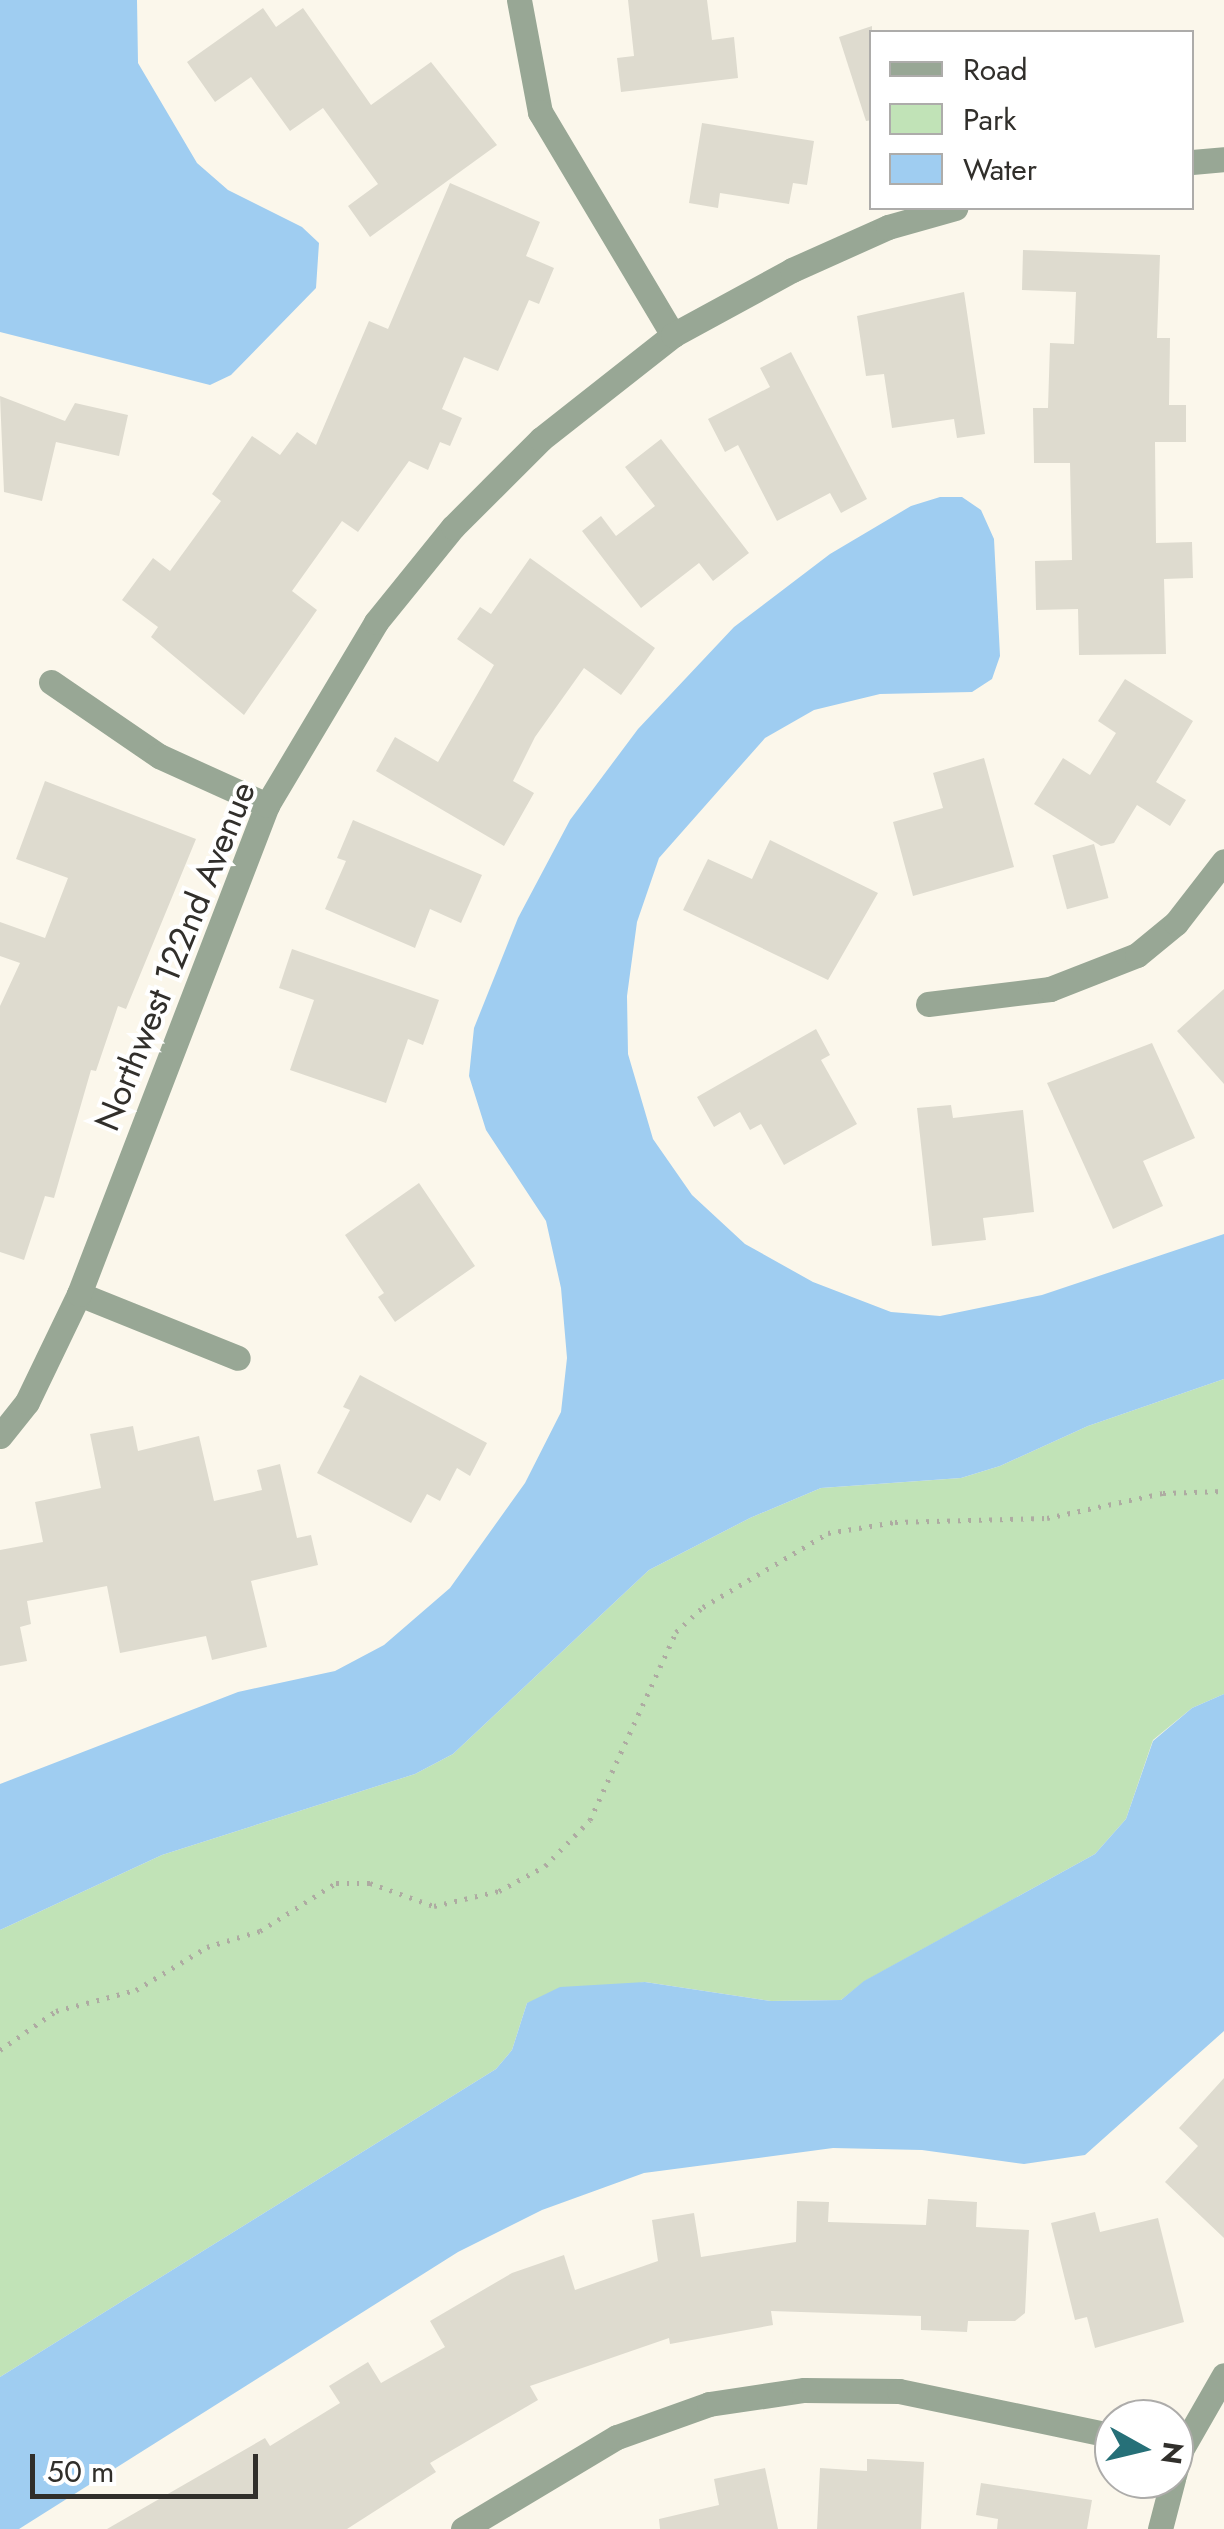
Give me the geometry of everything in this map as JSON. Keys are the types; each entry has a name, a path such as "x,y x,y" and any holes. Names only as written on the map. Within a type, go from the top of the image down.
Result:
{"street":[{"path":"520,0 540,112 673,335"},
{"path":"1194,162 1224,159"},
{"name":"Northwest 122nd Avenue","path":"0,1436 27,1402 79,1294 267,805 376,622 453,527 541,439 673,335 792,270 888,227 948,210"},
{"path":"50,682 160,756 267,805"},
{"path":"928,1004 1050,989 1137,954 1176,923 1224,861"},
{"path":"79,1294 238,1358"},
{"path":"1194,2429 1224,2376"},
{"path":"463,2529 616,2437 709,2404 804,2390 899,2391 1094,2432"},
{"path":"1160,2529 1167,2499"}],"path":[{"path":"0,2050 56,2011 136,1990 207,1946 283,1918 336,1883 370,1883 434,1906 499,1890 544,1866 590,1820 676,1632 703,1607 828,1533 896,1522 1047,1518 1162,1492 1224,1491"}],"green space":[{"path":"1224,1379 1224,1694 1192,1708 1153,1740 1126,1819 1095,1854 865,1981 841,2000 771,2001 645,1982 527,2003 512,2050 496,2069 0,2377 0,1930 162,1855 415,1774 453,1754 649,1570 750,1518 821,1488 961,1478 1000,1466 1088,1426"}],"water":[{"path":"0,0 137,0 138,63 197,163 228,190 302,227 319,243 316,288 231,375 210,385 0,332"},
{"path":"940,497 962,497 981,510 994,539 1000,656 992,679 972,692 880,694 814,710 765,738 659,858 637,922 627,996 628,1054 653,1139 692,1195 745,1244 813,1282 891,1312 940,1316 1042,1295 1224,1234 1224,1379 1088,1426 1000,1466 961,1478 821,1488 750,1518 649,1570 453,1754 415,1774 162,1855 0,1930 0,1784 238,1692 335,1671 384,1645 450,1588 525,1483 561,1412 567,1358 561,1288 546,1221 486,1130 469,1076 474,1028 518,918 570,820 638,729 734,627 830,554 911,506"},
{"path":"1224,1694 1224,2031 1085,2155 1024,2164 922,2150 833,2148 644,2173 542,2210 458,2252 19,2529 0,2529 0,2377 496,2069 512,2050 527,2003 560,1987 645,1982 771,2001 841,2000 864,1981 1095,1854 1126,1819 1153,1741 1192,1708"}],"building":[{"path":"628,0 707,0 712,40 734,37 738,78 621,92 617,58 634,56"},
{"path":"263,8 276,27 303,8 371,105 431,62 497,145 370,237 348,206 378,184 323,108 290,131 251,77 215,102 187,62"},
{"path":"872,26 869,120 866,121 839,37"},
{"path":"702,123 814,141 807,185 793,183 789,204 720,193 718,208 689,203"},
{"path":"450,183 540,222 526,256 554,268 539,304 529,300 498,371 464,357 442,409 462,418 450,446 440,442 428,470 409,461 358,532 342,521 292,591 317,610 244,715 151,637 158,627 122,600 153,558 170,571 221,501 212,494 252,436 280,455 297,432 316,445 369,321 388,329"},
{"path":"1023,250 1160,255 1157,338 1170,338 1169,405 1186,405 1186,442 1155,442 1156,543 1192,542 1193,578 1164,579 1166,654 1079,655 1078,609 1036,610 1035,561 1072,560 1070,463 1034,463 1033,408 1048,408 1050,343 1074,344 1076,292 1022,290"},
{"path":"964,292 985,434 957,438 954,419 892,428 884,374 866,376 857,316"},
{"path":"791,352 867,499 841,513 830,493 777,521 738,445 725,452 708,419 770,387 760,368"},
{"path":"0,396 65,421 75,403 128,415 119,456 56,442 42,501 4,492"},
{"path":"661,439 749,553 713,581 699,563 641,608 582,531 601,516 616,536 655,506 625,467"},
{"path":"530,558 655,648 621,695 584,668 535,737 513,781 534,793 504,846 376,771 395,737 438,762 494,665 457,639 480,607 491,614"},
{"path":"1125,679 1193,721 1156,782 1186,800 1170,826 1137,805 1114,843 1101,846 1034,804 1063,758 1090,775 1116,733 1098,721"},
{"path":"984,758 1014,867 913,896 893,822 943,808 933,773"},
{"path":"45,781 196,839 126,1009 118,1006 96,1071 91,1070 54,1198 45,1196 24,1260 0,1252 0,1006 20,963 0,956 0,922 45,938 68,878 16,859"},
{"path":"353,820 482,875 461,923 430,909 415,948 325,909 346,861 337,858"},
{"path":"770,840 878,893 828,980 683,910 708,859 752,879"},
{"path":"1094,844 1108,898 1067,909 1052,855"},
{"path":"292,949 439,1000 423,1045 408,1039 386,1103 290,1070 314,1000 279,988"},
{"path":"1224,989 1224,1084 1177,1031"},
{"path":"816,1029 830,1055 821,1060 857,1124 784,1165 761,1124 750,1130 740,1112 714,1127 697,1097"},
{"path":"1152,1043 1195,1138 1143,1161 1163,1206 1113,1229 1047,1083"},
{"path":"951,1105 953,1118 1023,1110 1034,1212 983,1218 986,1240 932,1246 917,1108"},
{"path":"419,1183 475,1266 395,1322 378,1297 384,1293 345,1235"},
{"path":"360,1375 487,1443 470,1476 457,1468 440,1501 427,1494 411,1523 317,1473 350,1410 343,1407"},
{"path":"133,1426 138,1451 199,1436 214,1501 262,1490 257,1470 280,1464 297,1538 311,1535 318,1565 251,1581 267,1647 212,1660 206,1636 120,1653 107,1586 27,1601 31,1624 20,1627 27,1661 0,1666 0,1550 43,1542 35,1502 101,1488 90,1434"},
{"path":"1224,2078 1224,2238 1165,2182 1198,2146 1179,2128"},
{"path":"928,2199 977,2202 976,2227 1029,2230 1025,2313 1015,2321 968,2321 967,2332 921,2330 921,2316 771,2311 773,2325 670,2344 669,2338 530,2386 538,2400 430,2463 436,2472 347,2529 107,2529 265,2438 270,2446 340,2403 329,2386 368,2362 381,2383 445,2347 430,2321 512,2273 564,2255 575,2290 658,2261 652,2220 694,2213 701,2257 796,2242 797,2201 829,2202 828,2222 926,2225"},
{"path":"1095,2212 1100,2232 1158,2218 1184,2322 1095,2348 1087,2317 1075,2320 1051,2223"},
{"path":"867,2459 924,2462 921,2529 817,2529 820,2468 867,2471"},
{"path":"765,2468 778,2529 660,2529 659,2519 719,2505 714,2479"},
{"path":"981,2483 1092,2500 1087,2529 997,2529 998,2519 976,2515"}]}
